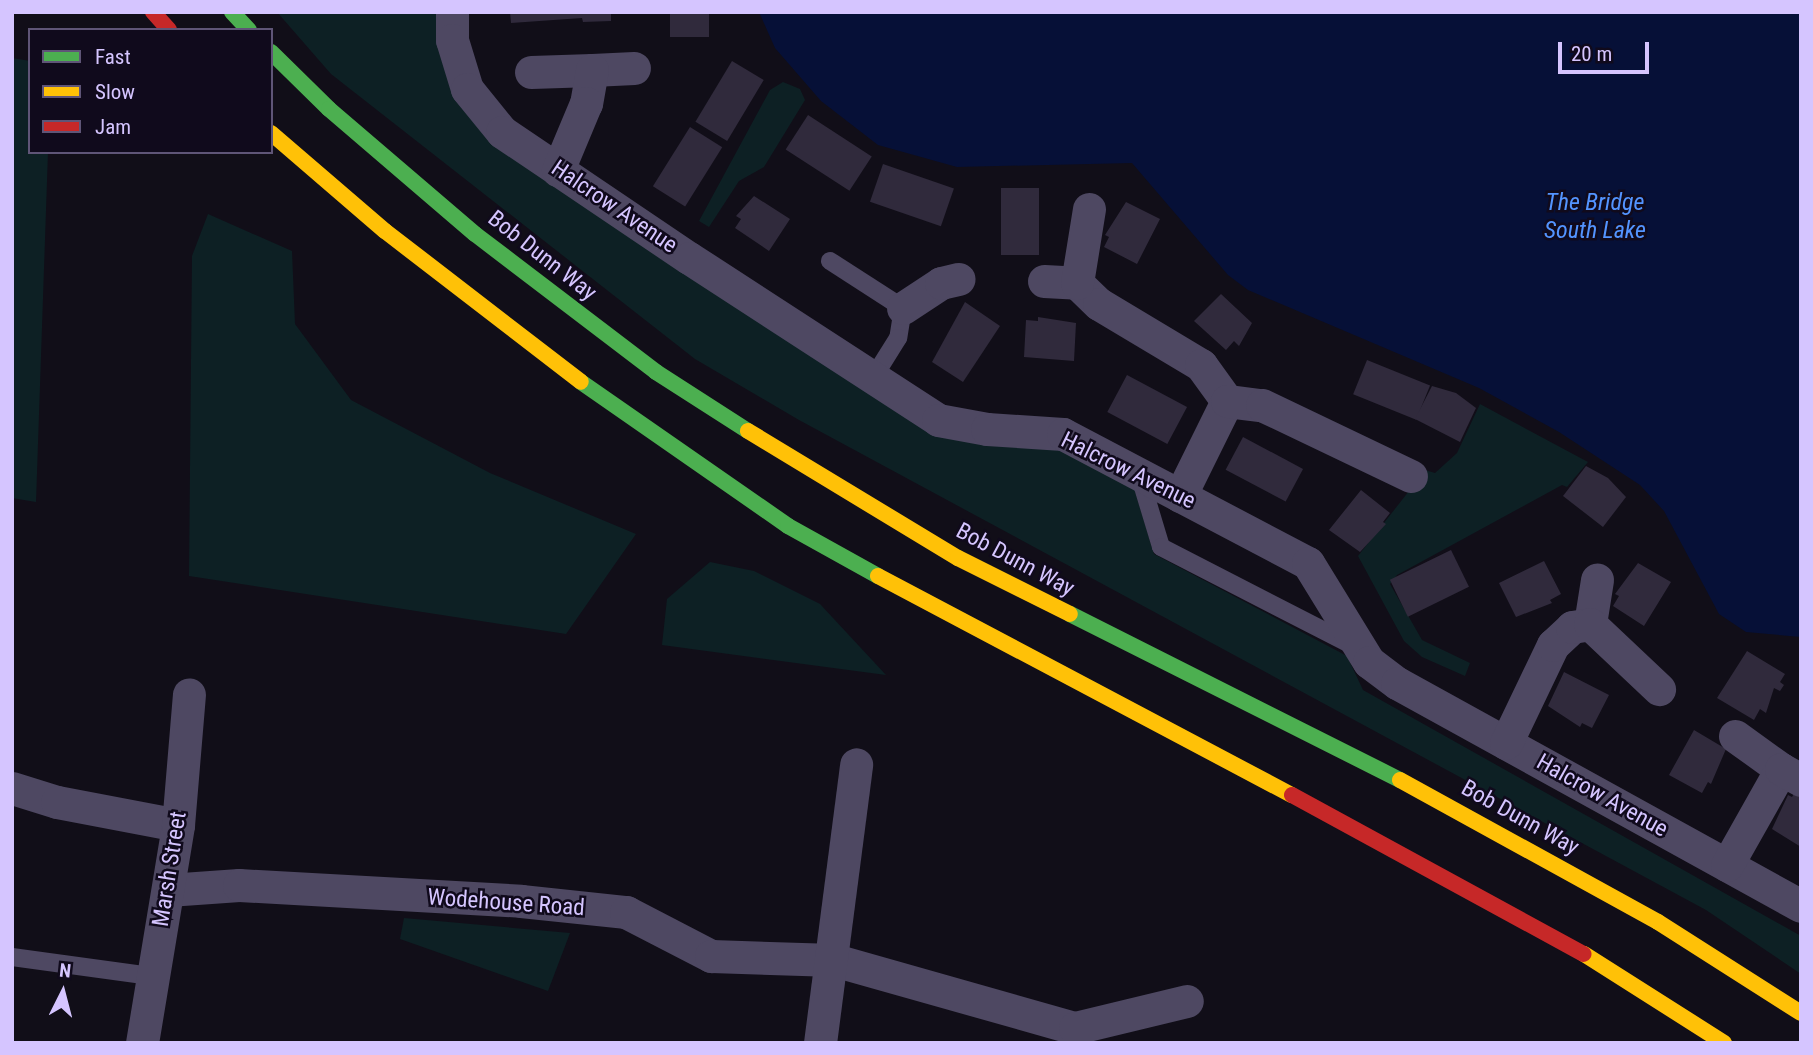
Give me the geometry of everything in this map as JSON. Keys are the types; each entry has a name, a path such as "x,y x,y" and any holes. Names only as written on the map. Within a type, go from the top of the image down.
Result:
{"main road":[{"path":"153,12 167,28"},
{"path":"232,12 247,28"},
{"name":"Bob Dunn Way","path":"273,54 329,109 475,234 656,372 809,470 958,558 1468,814 1658,922 1801,1013"},
{"path":"273,135 384,231 630,421 788,526 942,612 1441,873 1618,973 1724,1043"}],"street":[{"name":"Halcrow Avenue","path":"452,12 452,40 467,89 502,132 558,170 938,420 987,429 1063,434 1308,563 1369,662 1397,683 1801,906"},
{"path":"531,72 634,68"},
{"path":"558,170 586,103 592,70"},
{"path":"1077,283 1089,209"},
{"path":"902,308 941,283 958,279"},
{"path":"1044,281 1077,283 1100,304 1201,365 1227,401 1262,405 1411,476"},
{"path":"1180,496 1227,401"},
{"path":"1590,624 1597,580"},
{"path":"1590,624 1659,690"},
{"path":"1506,743 1553,645 1572,627 1590,624"},
{"name":"Marsh Street","path":"142,1043 150,976 178,825 190,694"},
{"path":"1727,865 1791,774 1735,736"},
{"path":"820,1043 834,960 856,764"},
{"path":"12,788 57,802 178,825"},
{"name":"Wodehouse Road","path":"168,890 239,886 626,912 711,956 834,960 1075,1028 1187,1001"}],"lane":[{"path":"830,261 902,308 898,338 873,377"},
{"path":"1139,474 1161,547 1362,650"},
{"path":"12,957 150,976"}],"green space":[{"path":"277,12 449,12 462,90 934,429 1072,452 1132,481 1154,554 1347,656 1363,690 1801,936 1801,974 1706,910 799,420 695,359 331,74"},
{"path":"12,58 28,61 28,154 48,154 36,502 12,498"},
{"path":"783,82 800,89 805,100 764,167 739,181 709,227 699,221 770,90"},
{"path":"208,214 292,251 295,324 351,400 490,473 636,534 566,634 189,576 192,256"},
{"path":"1480,404 1588,462 1567,487 1562,485 1397,575 1390,584 1422,640 1470,663 1465,676 1422,657 1404,641 1358,556 1409,491 1414,492 1425,470 1435,473 1457,453"},
{"path":"710,562 754,571 820,604 886,675 662,645 667,599"},
{"path":"404,918 570,933 548,991 400,939"}],"water":[{"name":"The Bridge South Lake","path":"759,12 1801,12 1801,637 1746,632 1719,614 1664,511 1640,485 1559,432 1479,388 1248,290 1228,275 1132,163 957,167 878,145 821,101 775,48"}],"building":[{"path":"510,12 611,12 611,21 583,22 582,18 511,23"},
{"path":"670,12 709,12 709,37 670,37"},
{"path":"732,61 764,80 727,141 695,122"},
{"path":"808,115 872,156 849,191 786,149"},
{"path":"690,127 722,147 685,207 653,186"},
{"path":"883,164 954,188 941,226 870,202"},
{"path":"1001,188 1039,188 1039,255 1001,255"},
{"path":"754,196 790,219 769,251 735,228 741,219 736,216"},
{"path":"1126,202 1160,219 1137,264 1104,247 1109,237 1105,235"},
{"path":"1221,294 1252,323 1239,346 1234,341 1226,350 1194,321"},
{"path":"965,302 1000,326 963,382 932,362"},
{"path":"1038,317 1076,323 1074,361 1024,357 1026,320 1038,321"},
{"path":"1367,360 1430,385 1416,420 1353,394"},
{"path":"1127,375 1187,407 1167,444 1107,412"},
{"path":"1432,386 1456,393 1476,408 1460,442 1415,419"},
{"path":"1243,437 1303,469 1286,502 1226,470"},
{"path":"1586,466 1608,478 1626,497 1603,527 1563,496"},
{"path":"1361,490 1390,513 1383,522 1386,524 1360,552 1329,530"},
{"path":"1451,550 1469,587 1408,617 1390,580"},
{"path":"1544,561 1561,594 1550,600 1552,603 1516,617 1499,583"},
{"path":"1638,563 1671,582 1644,626 1613,606 1619,596 1615,594"},
{"path":"1747,651 1785,674 1780,682 1784,685 1780,691 1774,688 1766,713 1760,709 1754,720 1717,698"},
{"path":"1564,672 1609,695 1592,728 1582,723 1580,727 1548,706"},
{"path":"1694,730 1726,749 1711,784 1708,782 1702,793 1669,775"},
{"path":"1798,787 1801,789 1801,847 1772,829 1788,795 1792,797"}],"traffic: fast":[{"path":"232,12 247,28"},
{"path":"273,54 329,109 475,234 656,372 748,431"},
{"path":"581,382 788,526 878,576"},
{"path":"1070,614 1400,780"}],"traffic: slow":[{"path":"273,135 385,231 581,382"},
{"path":"748,431 958,558 1070,614"},
{"path":"878,576 1292,795"},
{"path":"1400,780 1658,922 1801,1013"},
{"path":"1584,954 1724,1043"}],"traffic: jam":[{"path":"153,12 167,28"},
{"path":"1292,795 1584,954"}]}
